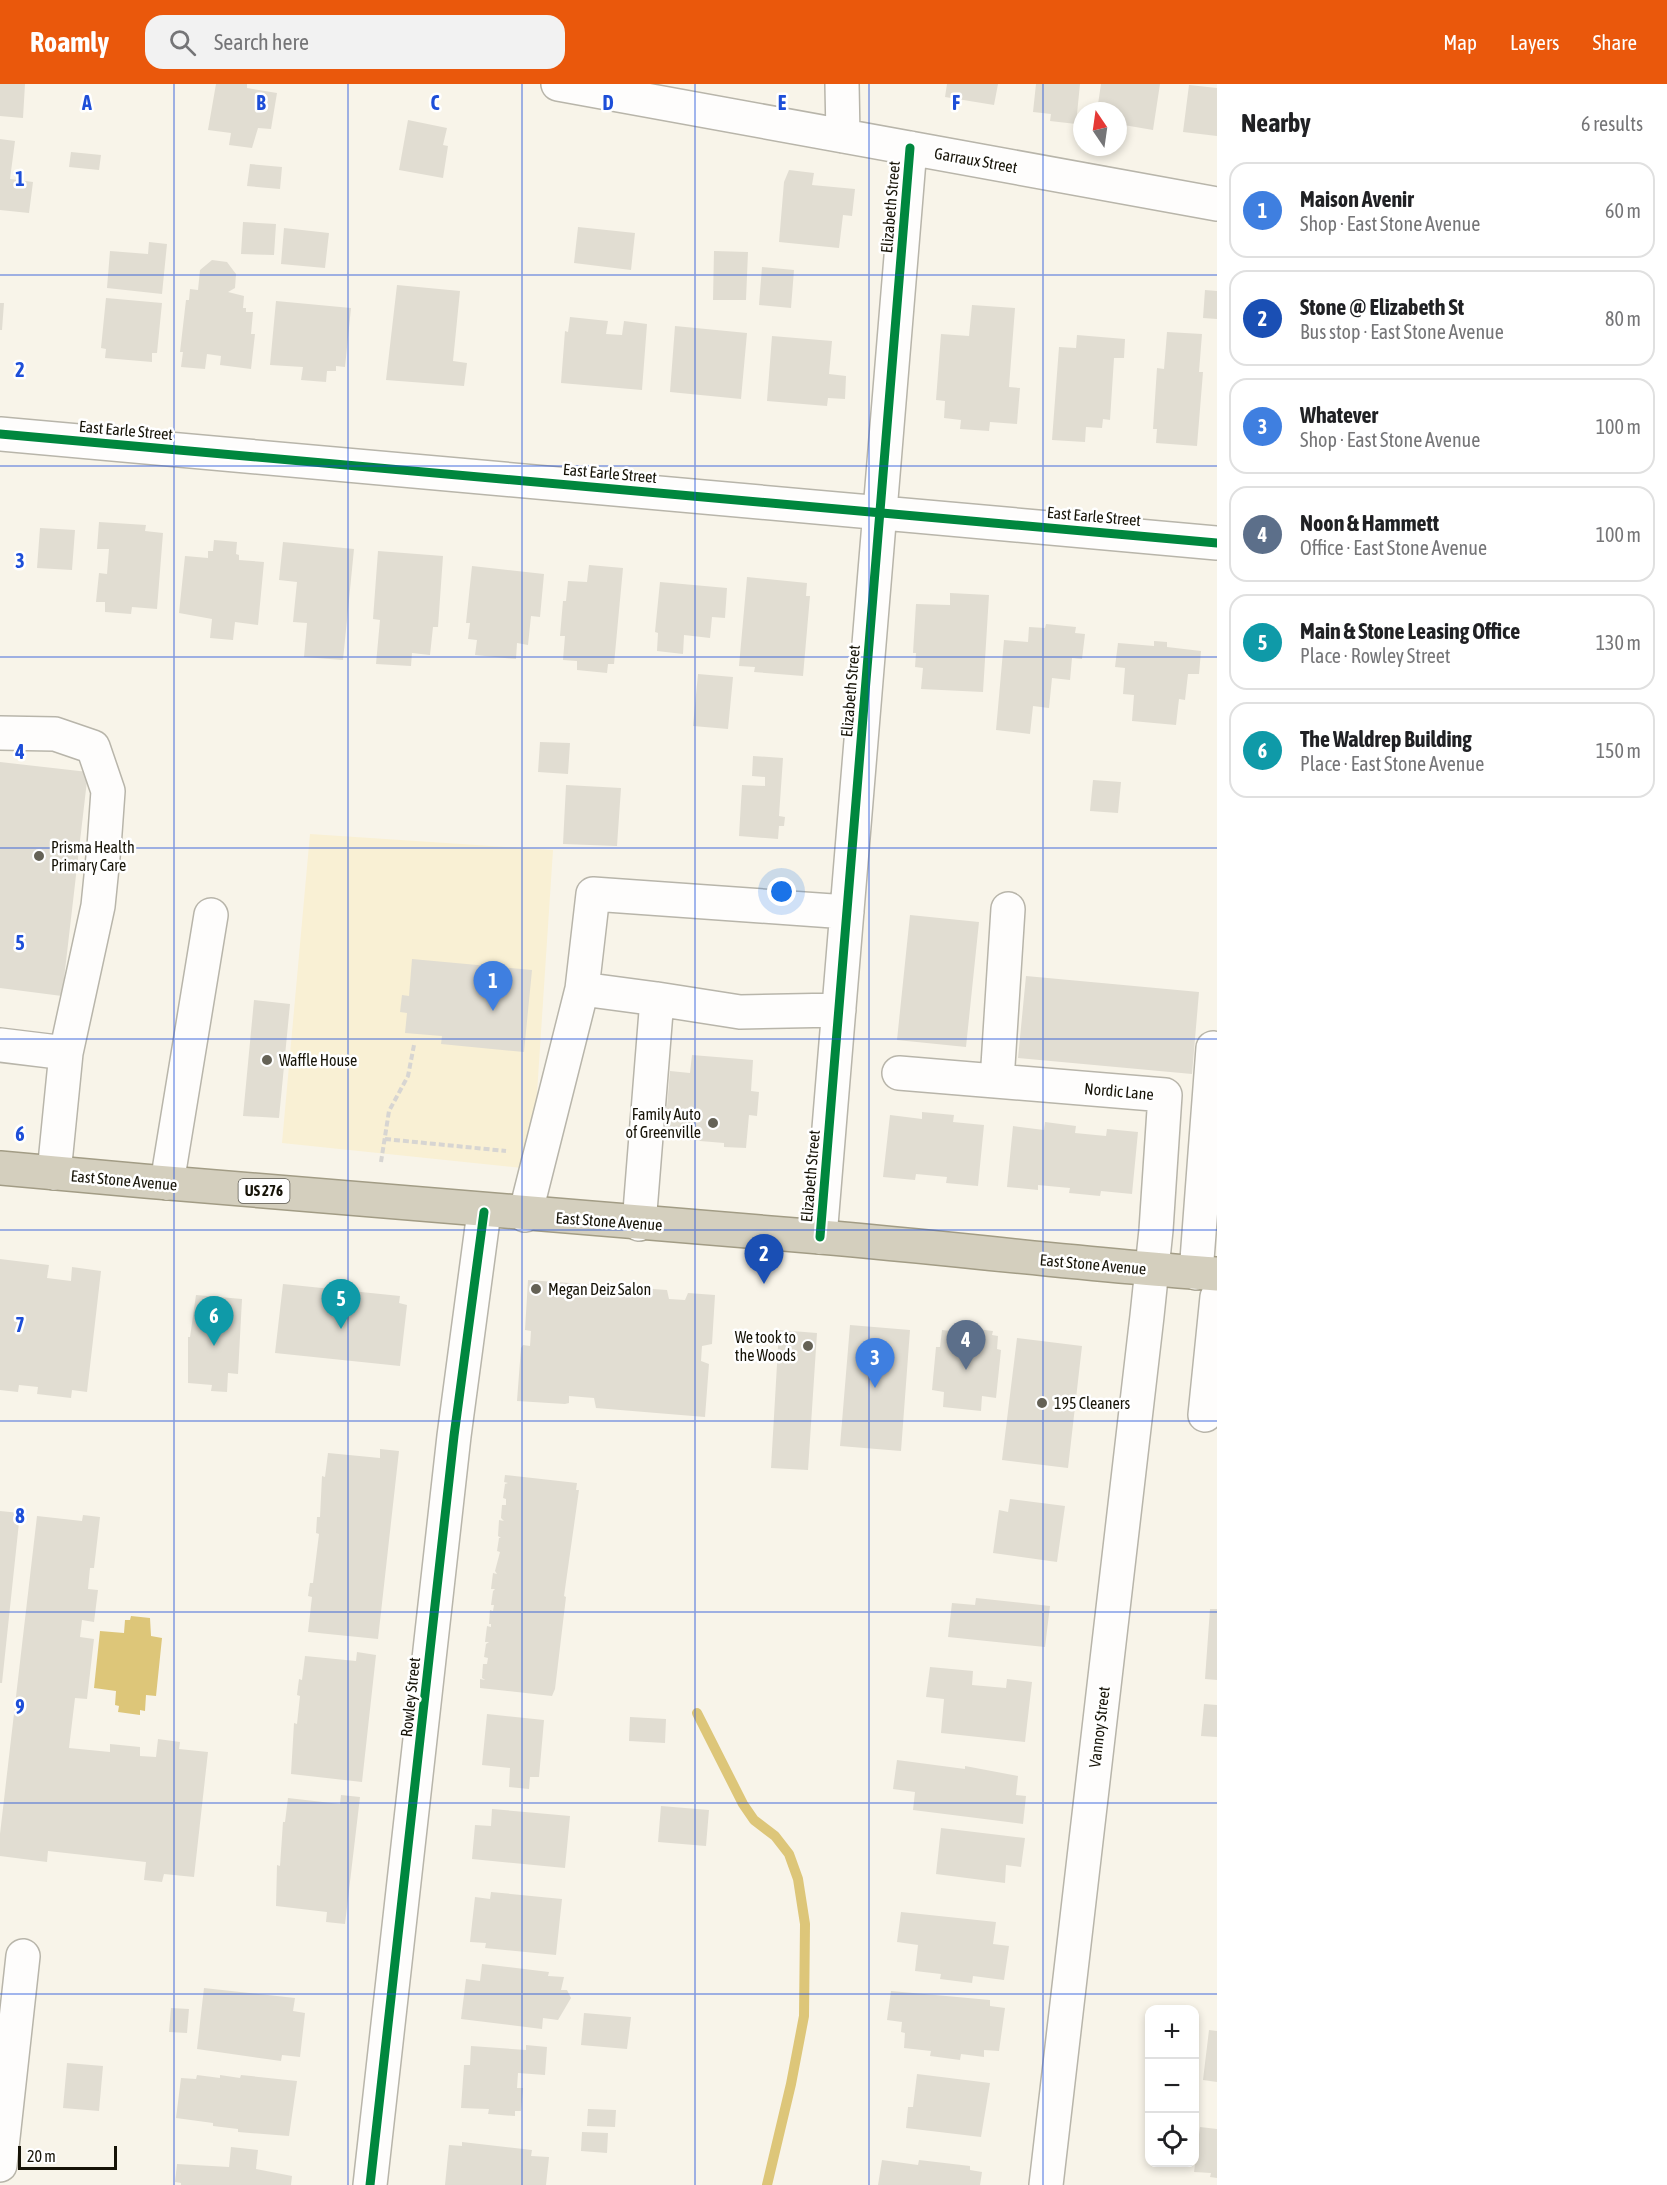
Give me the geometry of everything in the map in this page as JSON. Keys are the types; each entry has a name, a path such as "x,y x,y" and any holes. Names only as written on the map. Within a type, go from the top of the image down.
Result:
{"highway":[{"name":"East Stone Avenue","path":"0,1168 484,1212 820,1238 1152,1269 1210,1281"}],"street":[{"name":"Garraux Street","path":"558,84 1217,204"},
{"path":"842,84 843,136"},
{"name":"Elizabeth Street","path":"820,1238 910,148"},
{"name":"East Earle Street","path":"0,434 1217,543"},
{"path":"0,733 55,734 93,747 108,791 98,906 66,1053 54,1173"},
{"path":"525,1215 582,989 593,894 847,912"},
{"path":"997,1081 1008,909"},
{"path":"166,1184 211,915"},
{"path":"582,989 740,1012 839,1010"},
{"path":"639,1224 657,999"},
{"path":"0,1045 66,1053"},
{"path":"1205,1415 1210,1281 1213,1048"},
{"name":"Nordic Lane","path":"898,1073 1165,1095 1152,1269"},
{"name":"Rowley Street","path":"370,2185 454,1436 484,1212"},
{"name":"Vannoy Street","path":"1046,2185 1152,1269"},
{"path":"1,2155 23,1956"}],"path":[{"path":"381,1162 389,1111 408,1076 414,1045"},
{"path":"384,1139 511,1151"}],"shaded area":[{"path":"310,834 553,850 532,1169 282,1143"},
{"path":"131,1616 150,1618 151,1636 162,1638 156,1696 146,1695 145,1711 140,1710 140,1715 118,1712 119,1706 115,1705 116,1691 94,1688 100,1631 124,1633 125,1620 130,1620"}],"building":[{"path":"0,84 25,84 23,118 0,116"},
{"path":"216,84 247,84 247,88 277,93 271,129 258,128 252,148 229,145 231,133 208,130"},
{"path":"947,84 998,84 994,105 945,97"},
{"path":"1036,84 1080,84 1078,102 1073,102 1073,124 1050,121 1051,114 1033,112"},
{"path":"1101,84 1160,84 1153,130 1127,126 1127,102 1098,102"},
{"path":"1189,85 1217,88 1217,136 1183,132"},
{"path":"408,120 447,128 443,145 448,146 443,178 399,170"},
{"path":"0,139 15,141 10,179 33,182 29,213 0,210"},
{"path":"71,152 101,155 99,170 69,167"},
{"path":"250,164 282,167 280,189 247,186"},
{"path":"789,170 814,173 812,185 855,189 852,216 843,215 839,248 779,242 784,182"},
{"path":"243,222 276,224 274,255 241,254"},
{"path":"578,227 635,233 631,270 574,263"},
{"path":"284,228 329,233 325,268 281,264"},
{"path":"149,242 167,244 162,294 107,288 110,251 148,254"},
{"path":"714,251 748,252 746,300 713,300"},
{"path":"212,260 227,262 236,274 235,288 228,292 244,296 243,308 246,308 246,312 253,312 251,334 255,334 251,369 220,365 221,356 207,354 205,369 181,367 183,352 180,352 186,300 189,300 190,289 198,290 200,270"},
{"path":"762,267 794,270 791,308 759,305"},
{"path":"397,285 460,291 453,361 467,363 464,386 386,380"},
{"path":"1205,290 1217,291 1217,319 1203,318"},
{"path":"106,298 162,303 157,353 152,353 152,362 105,358 106,349 101,348"},
{"path":"276,301 351,308 345,367 336,366 336,371 327,371 326,382 301,380 303,367 270,365"},
{"path":"0,303 4,303 2,330 0,330"},
{"path":"972,305 1015,308 1009,387 1020,388 1017,424 990,422 989,431 960,429 961,420 944,418 945,401 936,400 941,334 969,336"},
{"path":"570,317 608,321 606,334 622,335 624,321 647,324 642,390 561,383 565,331 568,332"},
{"path":"675,326 747,333 741,399 670,392"},
{"path":"1167,332 1202,334 1199,372 1203,372 1197,446 1156,443 1157,429 1153,429 1157,368 1164,369"},
{"path":"1077,335 1125,339 1124,358 1114,358 1110,420 1103,419 1102,428 1086,427 1085,442 1052,440 1059,347 1076,348"},
{"path":"772,336 832,341 829,374 846,376 845,399 828,398 827,406 767,401"},
{"path":"99,522 146,525 145,531 163,533 157,609 132,607 131,614 105,612 105,602 96,602 99,573 107,574 109,549 97,549"},
{"path":"40,528 75,530 72,570 37,568"},
{"path":"214,540 237,542 236,554 239,555 239,560 264,562 258,625 235,622 233,640 210,638 212,619 179,613 185,556 208,558 208,551 213,551"},
{"path":"283,542 354,549 343,660 304,657 307,623 293,622 297,582 279,580"},
{"path":"378,551 443,556 438,627 433,627 430,655 412,653 411,666 376,664 380,620 373,619"},
{"path":"589,565 623,568 614,664 608,664 607,673 577,670 577,661 563,660 565,636 560,636 563,601 566,601 568,581 587,582"},
{"path":"472,566 544,574 540,617 531,616 528,645 517,643 516,659 475,655 477,640 468,639 470,623 466,623"},
{"path":"747,577 807,583 806,596 810,596 803,676 754,672 755,667 739,666"},
{"path":"660,582 727,588 725,618 712,617 710,638 684,635 683,654 657,651 658,633 655,632"},
{"path":"950,593 989,595 983,692 921,689 923,668 915,667 916,653 913,653 916,604 950,605"},
{"path":"1046,624 1076,627 1075,633 1085,634 1082,659 1072,658 1070,680 1052,678 1049,708 1033,706 1030,734 996,730 1004,640 1028,642 1029,627 1045,628"},
{"path":"1154,641 1167,642 1167,647 1201,651 1199,674 1188,674 1185,700 1179,699 1176,725 1132,721 1134,695 1123,694 1125,668 1115,667 1118,643 1154,646"},
{"path":"698,674 733,677 728,729 693,726"},
{"path":"540,742 570,743 568,774 538,772"},
{"path":"753,756 783,758 779,816 785,817 784,826 779,826 778,839 739,836 742,785 765,786 765,777 752,776"},
{"name":"Prisma Health Primary Care","path":"0,762 88,772 62,996 0,988"},
{"path":"1093,780 1121,782 1118,813 1090,811"},
{"path":"566,785 621,788 617,846 563,844"},
{"path":"910,915 979,922 966,1047 897,1040"},
{"path":"412,959 532,970 524,1052 441,1044 442,1036 405,1033 407,1013 400,1012 402,995 409,996"},
{"path":"1026,976 1199,992 1192,1074 1018,1058"},
{"name":"Waffle House","path":"254,1000 290,1004 279,1118 243,1116"},
{"path":"692,1055 753,1060 751,1091 759,1092 757,1116 749,1115 746,1148 724,1147 724,1143 676,1139 677,1131 665,1130 670,1071 690,1073"},
{"path":"922,1112 954,1115 953,1122 984,1125 978,1186 946,1183 947,1177 916,1174 915,1180 883,1177 890,1115 922,1119"},
{"path":"1045,1122 1076,1126 1075,1133 1106,1136 1107,1129 1138,1132 1132,1194 1101,1191 1100,1196 1069,1193 1070,1188 1038,1185 1038,1190 1007,1187 1013,1126 1044,1130"},
{"path":"0,1259 49,1265 47,1278 71,1281 72,1267 101,1271 87,1392 72,1390 71,1398 37,1394 38,1387 19,1385 18,1392 0,1390"},
{"path":"528,1280 667,1290 669,1299 685,1300 688,1293 715,1295 712,1344 702,1346 701,1361 709,1364 705,1417 596,1408 594,1398 569,1396 569,1403 565,1404 517,1401 521,1348 523,1345 530,1346 531,1331 525,1330"},
{"path":"283,1284 400,1296 399,1303 407,1305 400,1366 275,1353"},
{"path":"196,1295 242,1299 238,1374 228,1373 227,1392 211,1391 212,1385 188,1383 188,1337 190,1337"},
{"path":"850,1325 910,1330 901,1451 840,1446"},
{"path":"969,1328 993,1331 992,1335 998,1336 997,1349 1001,1350 996,1398 982,1396 981,1411 943,1407 944,1392 932,1390 936,1347 940,1347 942,1330 969,1333"},
{"path":"779,1330 817,1333 808,1470 771,1468"},
{"name":"195 Cleaners","path":"1017,1338 1082,1346 1068,1468 1002,1460"},
{"path":"380,1449 399,1451 378,1639 308,1632 312,1597 308,1596 310,1583 313,1583 319,1534 316,1533 317,1517 320,1517 322,1476 325,1477 328,1453 380,1458"},
{"path":"505,1475 577,1483 576,1490 579,1490 564,1596 566,1597 555,1689 552,1696 480,1688 480,1679 485,1680 482,1678 483,1664 487,1664 488,1658 484,1657 486,1644 489,1642 485,1642 487,1626 491,1627 489,1624 490,1610 493,1611 494,1605 491,1605 495,1589 491,1589 493,1573 497,1574 495,1571 500,1552 497,1551 499,1538 501,1538 498,1536 499,1520 504,1521 501,1518 502,1505 506,1505 506,1499 503,1498 505,1484 508,1483 504,1482"},
{"path":"1010,1499 1065,1506 1057,1562 993,1553 999,1510 1008,1512"},
{"path":"0,1511 20,1513 2,1683 0,1683"},
{"path":"83,1515 100,1517 94,1568 90,1568 88,1589 98,1590 94,1622 82,1620 80,1637 94,1639 87,1699 75,1698 69,1748 110,1752 110,1744 140,1747 140,1756 156,1757 158,1739 180,1742 179,1749 208,1752 194,1877 164,1874 162,1882 144,1880 146,1862 48,1851 47,1862 0,1856 0,1834 37,1516 82,1521"},
{"path":"976,1598 1050,1606 1045,1647 948,1637 952,1603 975,1605"},
{"path":"1210,1609 1217,1609 1217,1680 1205,1679"},
{"path":"357,1652 376,1655 362,1782 291,1774 294,1723 297,1724 300,1696 297,1695 299,1679 302,1680 305,1656 356,1661"},
{"path":"930,1667 973,1671 972,1685 1006,1688 1007,1679 1032,1682 1025,1742 941,1733 944,1699 926,1697"},
{"path":"1204,1704 1217,1705 1217,1737 1201,1736"},
{"path":"487,1714 544,1720 539,1777 530,1777 529,1789 509,1787 510,1768 482,1765"},
{"path":"630,1717 666,1719 665,1743 629,1741"},
{"path":"897,1760 965,1769 965,1766 1018,1776 1016,1795 1026,1796 1023,1824 913,1810 915,1792 893,1789"},
{"path":"341,1795 360,1797 345,1924 326,1922 327,1912 276,1906 277,1865 280,1866 283,1822 285,1822 288,1798 340,1804"},
{"path":"661,1806 709,1810 706,1846 658,1842"},
{"path":"492,1809 570,1816 565,1868 472,1859 475,1825 491,1826"},
{"path":"941,1828 1025,1838 1021,1867 1006,1865 1005,1883 936,1874"},
{"path":"491,1892 562,1899 556,1955 485,1948 486,1943 470,1942 475,1897 490,1899"},
{"path":"901,1912 996,1922 993,1944 1009,1946 1004,1980 973,1976 972,1983 940,1979 941,1974 915,1971 918,1945 897,1942"},
{"path":"482,1964 549,1972 548,1976 564,1977 561,1990 567,1990 571,1998 558,2020 543,2018 542,2029 461,2019 466,1979 480,1981"},
{"path":"204,1988 295,1998 293,2011 305,2013 300,2057 282,2055 281,2061 197,2049"},
{"path":"891,1991 990,2000 990,2006 1005,2008 999,2051 984,2050 984,2057 961,2054 960,2060 930,2056 931,2051 904,2048 905,2033 901,2032 902,2022 887,2020"},
{"path":"171,2008 189,2009 187,2033 169,2032"},
{"path":"584,2013 631,2017 627,2049 581,2045"},
{"path":"1209,2030 1217,2031 1217,2082 1203,2080"},
{"path":"526,2045 547,2047 545,2075 518,2073 517,2088 523,2088 521,2111 515,2111 515,2116 488,2114 489,2109 461,2108 464,2065 470,2065 471,2046 526,2050"},
{"path":"67,2063 103,2066 99,2111 63,2108"},
{"path":"917,2074 990,2083 981,2137 906,2128 908,2107 913,2107"},
{"path":"197,2075 240,2078 241,2075 297,2081 289,2136 238,2132 238,2129 213,2126 213,2123 176,2118 181,2078 196,2079"},
{"path":"588,2109 616,2110 615,2127 587,2126"},
{"path":"1200,2127 1217,2129 1217,2178 1210,2177 1211,2173 1194,2172 1195,2167 1199,2167"},
{"path":"582,2132 608,2133 607,2153 581,2151"},
{"path":"462,2142 532,2150 531,2156 549,2157 546,2185 445,2185 449,2145 462,2146"},
{"path":"231,2147 258,2150 256,2169 292,2176 291,2185 181,2185 175,2182 177,2164 229,2167"},
{"path":"882,2160 918,2165 919,2160 970,2166 970,2170 982,2172 980,2185 878,2185"}],"waterway":[{"path":"697,1713 743,1804 754,1820 775,1836 789,1854 798,1879 805,1924 804,2016 791,2084 767,2185"}],"cycle path":[{"path":"820,1237 910,148"},
{"path":"0,434 1217,543"},
{"path":"370,2185 454,1436 484,1212"}],"place":[{"name":"Prisma Health Primary Care","path":"39,856"},
{"name":"Maison Avenir","path":"493,1011"},
{"name":"Waffle House","path":"267,1060"},
{"name":"Family Auto of Greenville","path":"713,1123"},
{"name":"Stone @ Elizabeth St","path":"764,1284"},
{"name":"Megan Deiz Salon","path":"536,1289"},
{"name":"Main & Stone Leasing Office","path":"341,1329"},
{"name":"The Waldrep Building","path":"214,1346"},
{"name":"We took to the Woods","path":"808,1346"},
{"name":"Noon & Hammett","path":"966,1370"},
{"name":"Whatever","path":"875,1388"},
{"name":"195 Cleaners","path":"1042,1403"}]}
